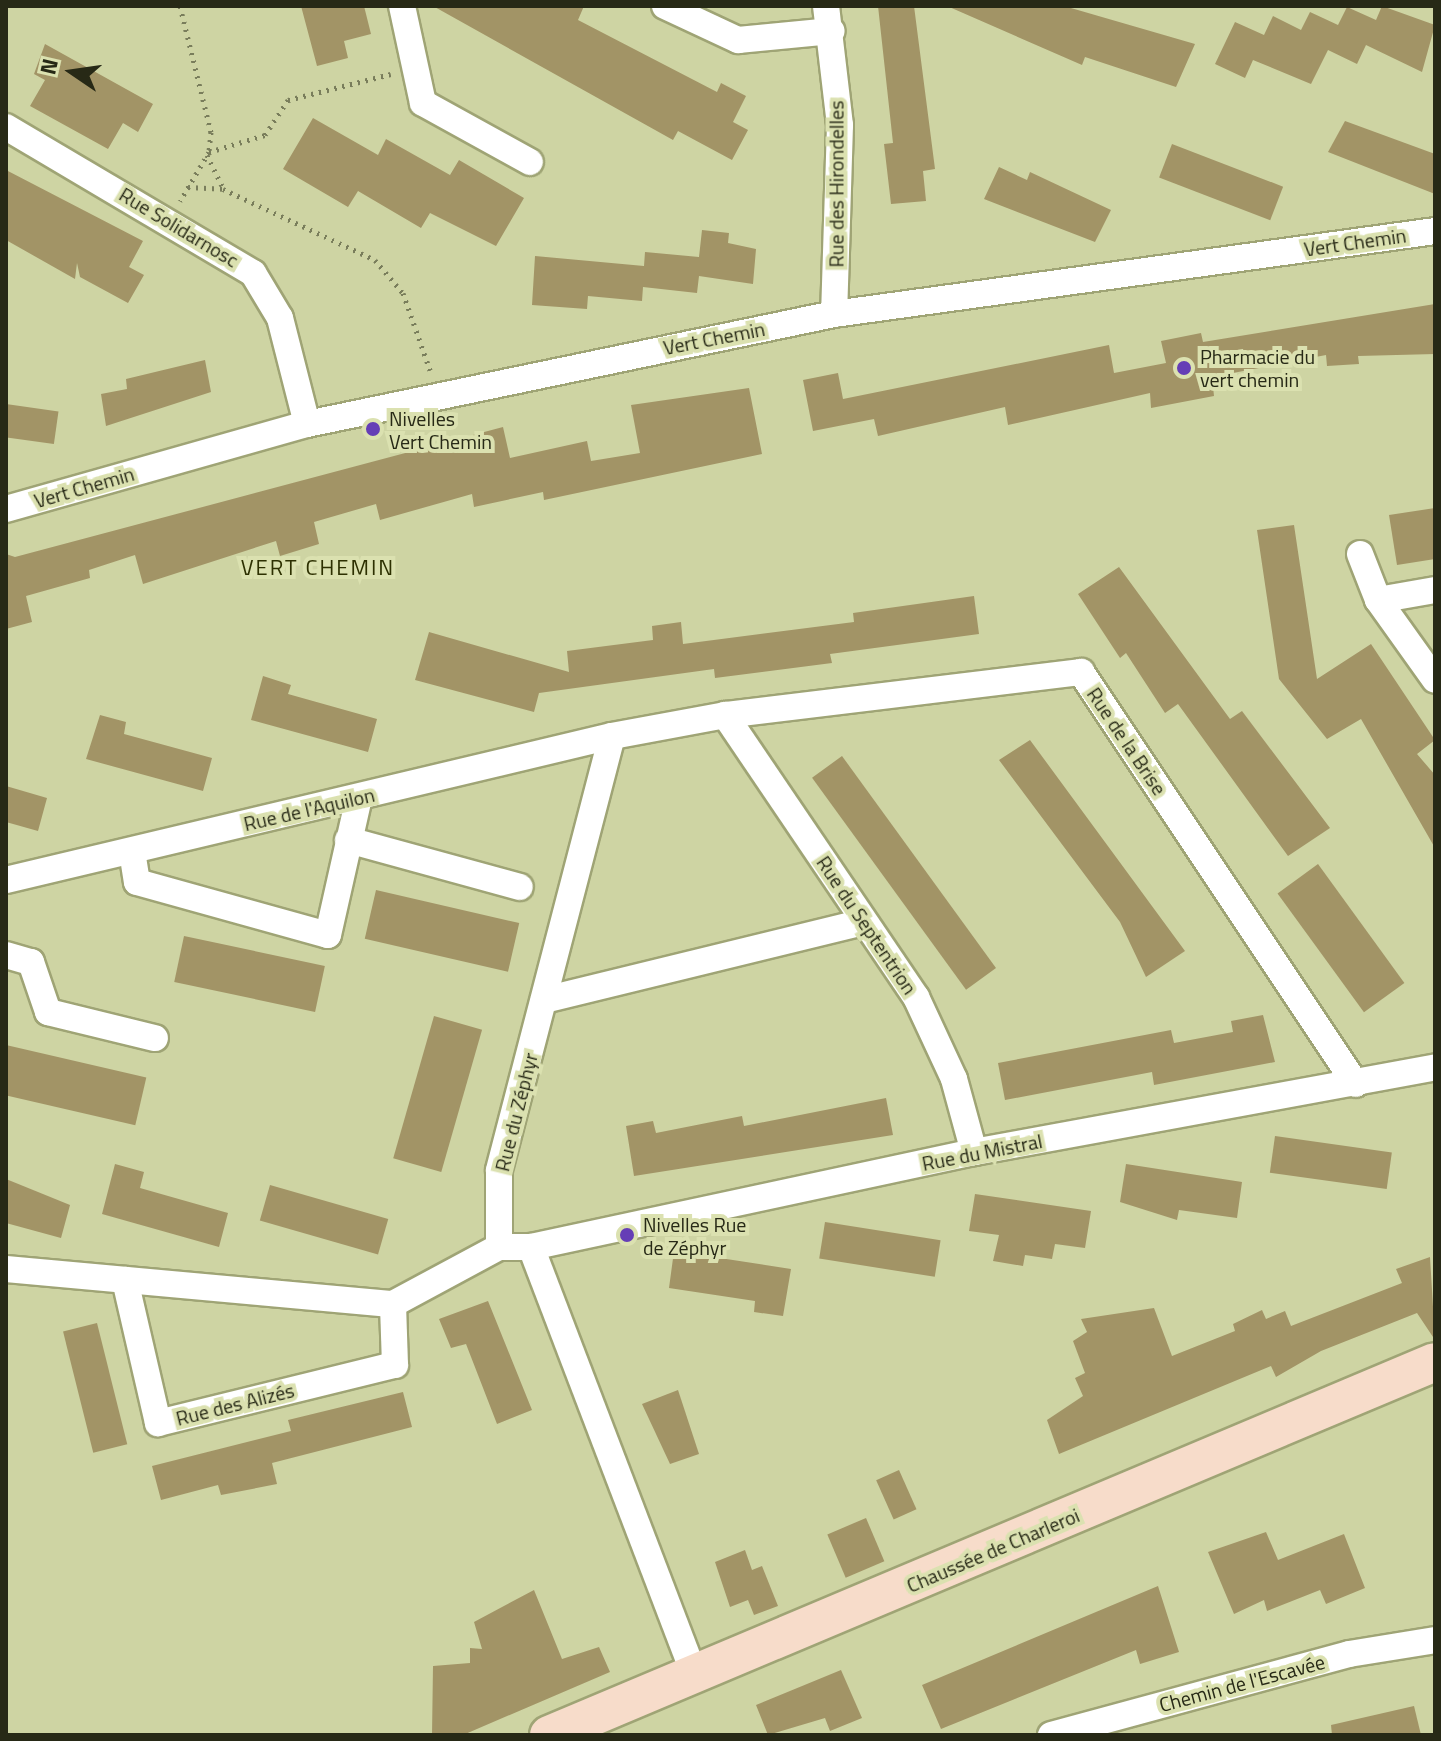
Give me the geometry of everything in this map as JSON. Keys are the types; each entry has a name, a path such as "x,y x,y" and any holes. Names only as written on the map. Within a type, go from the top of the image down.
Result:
{"main road":[{"name":"Chaussée de Charleroi","path":"549,1735 1435,1362"}],"street":[{"path":"402,6 423,103 530,162"},
{"path":"665,6 738,40 829,19"},
{"name":"Rue des Hirondelles","path":"829,19 840,125 834,314"},
{"name":"Rue Solidarnosc","path":"6,127 170,219 253,273 271,298 307,424"},
{"name":"Vert Chemin","path":"6,509 307,424 834,314 1435,231"},
{"path":"1360,554 1378,600 1435,680"},
{"path":"1378,600 1435,590"},
{"name":"Rue de la Brise","path":"612,736 725,715 1081,672 1356,1084"},
{"name":"Rue du Septentrion","path":"725,715 916,997 954,1079 974,1152"},
{"name":"Rue de l'Aquilon","path":"6,880 612,736"},
{"name":"Rue du Zéphyr","path":"499,1247 499,1171 612,736"},
{"path":"132,851 137,882 328,935 359,797"},
{"path":"348,840 520,887"},
{"path":"544,1000 863,922"},
{"path":"6,955 31,962 48,1012 155,1038"},
{"name":"Rue du Mistral","path":"531,1247 974,1152 1435,1067"},
{"path":"6,1269 393,1304 499,1247 531,1247 695,1676"},
{"name":"Rue des Alizés","path":"125,1280 158,1423 395,1365 393,1304"},
{"name":"Chemin de l'Escavée","path":"1051,1735 1349,1654 1435,1640"}],"path":[{"path":"180,6 209,118 208,154 223,189"},
{"path":"170,219 208,154 265,135 288,100 415,68"},
{"path":"188,187 223,189 375,260 403,293 439,394"}],"building":[{"path":"301,6 364,6 371,34 344,41 348,58 317,66"},
{"path":"433,6 584,6 578,20 717,92 721,83 746,96 733,122 748,130 732,160 678,131 673,140"},
{"path":"878,6 914,6 935,169 923,171 926,201 891,204 884,144 893,143"},
{"path":"947,6 1064,6 1195,44 1176,87 1085,57 1082,65"},
{"path":"1382,6 1435,25 1422,72 1366,45 1357,64 1328,50 1311,84 1253,60 1245,78 1215,64 1235,22 1264,35 1273,16 1301,30 1310,12 1338,25 1347,7 1376,20"},
{"path":"45,44 153,104 138,132 123,123 108,149 30,106 45,80 34,74"},
{"path":"313,118 378,155 386,139 450,175 459,160 524,198 496,246 430,213 421,228 358,191 348,207 283,169"},
{"path":"1345,121 1435,154 1435,194 1328,152"},
{"path":"1172,144 1283,187 1270,220 1159,178"},
{"path":"999,167 1027,180 1030,172 1111,210 1095,242 984,199"},
{"path":"6,170 143,241 129,267 144,275 128,303 80,277 77,263 75,279 6,240"},
{"path":"702,230 729,233 728,243 756,249 753,284 699,276 697,293 643,287 642,301 588,296 587,309 532,305 535,256 644,266 645,252 699,257"},
{"path":"1435,304 1435,354 1358,356 1359,364 1327,366 1326,355 1212,377 1214,396 1151,408 1150,393 1008,425 1005,407 878,436 874,419 813,431 803,380 838,373 843,399 1109,345 1114,373 1166,363 1161,341 1201,333 1203,342"},
{"path":"205,360 211,392 106,426 101,394 127,389 126,379"},
{"path":"749,388 762,454 544,500 543,492 474,507 472,494 380,520 376,504 314,522 319,544 280,556 276,541 143,584 135,555 89,570 90,578 26,596 32,622 6,629 6,554 15,557 503,427 510,458 587,441 591,461 640,453 631,405"},
{"path":"6,404 58,411 54,444 6,437"},
{"path":"1435,508 1435,559 1397,565 1389,515"},
{"path":"1294,525 1317,679 1371,644 1435,740 1417,754 1435,775 1435,848 1361,719 1327,739 1279,679 1257,530"},
{"path":"1119,567 1230,719 1242,711 1330,828 1288,856 1178,704 1165,713 1126,653 1120,658 1078,594"},
{"path":"974,596 979,634 830,654 832,663 715,678 714,669 539,693 534,712 415,680 429,632 569,672 567,651 653,640 652,626 681,622 683,644 854,622 853,613"},
{"path":"263,676 291,685 288,694 377,719 368,752 251,720"},
{"path":"100,715 126,722 124,734 212,758 203,791 86,759"},
{"path":"1030,740 1185,951 1146,977 1120,922 999,760"},
{"path":"842,756 996,968 966,990 812,778"},
{"path":"6,786 47,798 38,831 6,822"},
{"path":"1318,864 1404,983 1364,1012 1278,893"},
{"path":"376,890 519,923 508,972 365,939"},
{"path":"184,936 325,966 315,1012 174,982"},
{"path":"1263,1015 1275,1062 1154,1085 1152,1072 1005,1100 998,1063 1171,1030 1174,1043 1233,1032 1231,1021"},
{"path":"434,1016 482,1030 441,1172 393,1158"},
{"path":"6,1045 146,1077 135,1125 6,1095"},
{"path":"886,1098 893,1135 634,1176 626,1126 653,1121 656,1133 742,1116 744,1126"},
{"path":"1275,1136 1392,1152 1387,1189 1270,1173"},
{"path":"115,1164 144,1172 140,1188 228,1213 219,1247 102,1214"},
{"path":"1126,1164 1242,1182 1237,1218 1179,1210 1177,1220 1120,1202"},
{"path":"6,1179 70,1205 61,1238 6,1223"},
{"path":"270,1185 388,1219 378,1254 260,1221"},
{"path":"975,1194 1091,1211 1085,1248 1055,1244 1052,1259 1025,1255 1023,1266 993,1261 999,1235 969,1231"},
{"path":"825,1222 941,1240 935,1277 819,1259"},
{"path":"674,1251 791,1269 783,1316 754,1312 755,1301 669,1288"},
{"path":"1430,1257 1435,1340 1417,1313 1321,1351 1276,1377 1271,1366 1059,1454 1047,1420 1083,1396 1075,1378 1085,1373 1073,1341 1087,1332 1081,1319 1154,1308 1172,1356 1235,1331 1233,1324 1262,1310 1266,1319 1285,1311 1291,1326 1402,1283 1396,1269"},
{"path":"488,1301 532,1410 497,1424 466,1344 451,1348 439,1319"},
{"path":"97,1323 127,1444 93,1453 63,1331"},
{"path":"678,1390 699,1454 670,1464 642,1404"},
{"path":"403,1392 412,1427 272,1463 277,1484 221,1495 218,1485 161,1500 152,1466 291,1431 288,1420"},
{"path":"899,1470 916,1509 894,1519 876,1480"},
{"path":"866,1518 884,1561 846,1578 827,1534"},
{"path":"1266,1532 1278,1560 1344,1534 1365,1588 1326,1604 1320,1590 1267,1611 1264,1600 1234,1614 1208,1552"},
{"path":"745,1550 752,1570 762,1566 778,1606 754,1615 748,1600 730,1607 715,1562"},
{"path":"1158,1586 1179,1652 1140,1664 1136,1650 941,1729 922,1685"},
{"path":"534,1590 562,1659 599,1647 610,1672 463,1735 432,1735 433,1666 470,1663 470,1648 482,1649 474,1622"},
{"path":"841,1670 862,1718 830,1731 825,1718 768,1735 756,1705"},
{"path":"1414,1706 1421,1735 1332,1735 1331,1725"}],"place":[{"name":"Pharmacie du vert chemin","path":"1184,368"},
{"name":"Nivelles Vert Chemin","path":"373,429"},
{"name":"Nivelles Rue de Zéphyr","path":"627,1235"}],"district":[{"name":"VERT CHEMIN","path":"318,568"}]}
